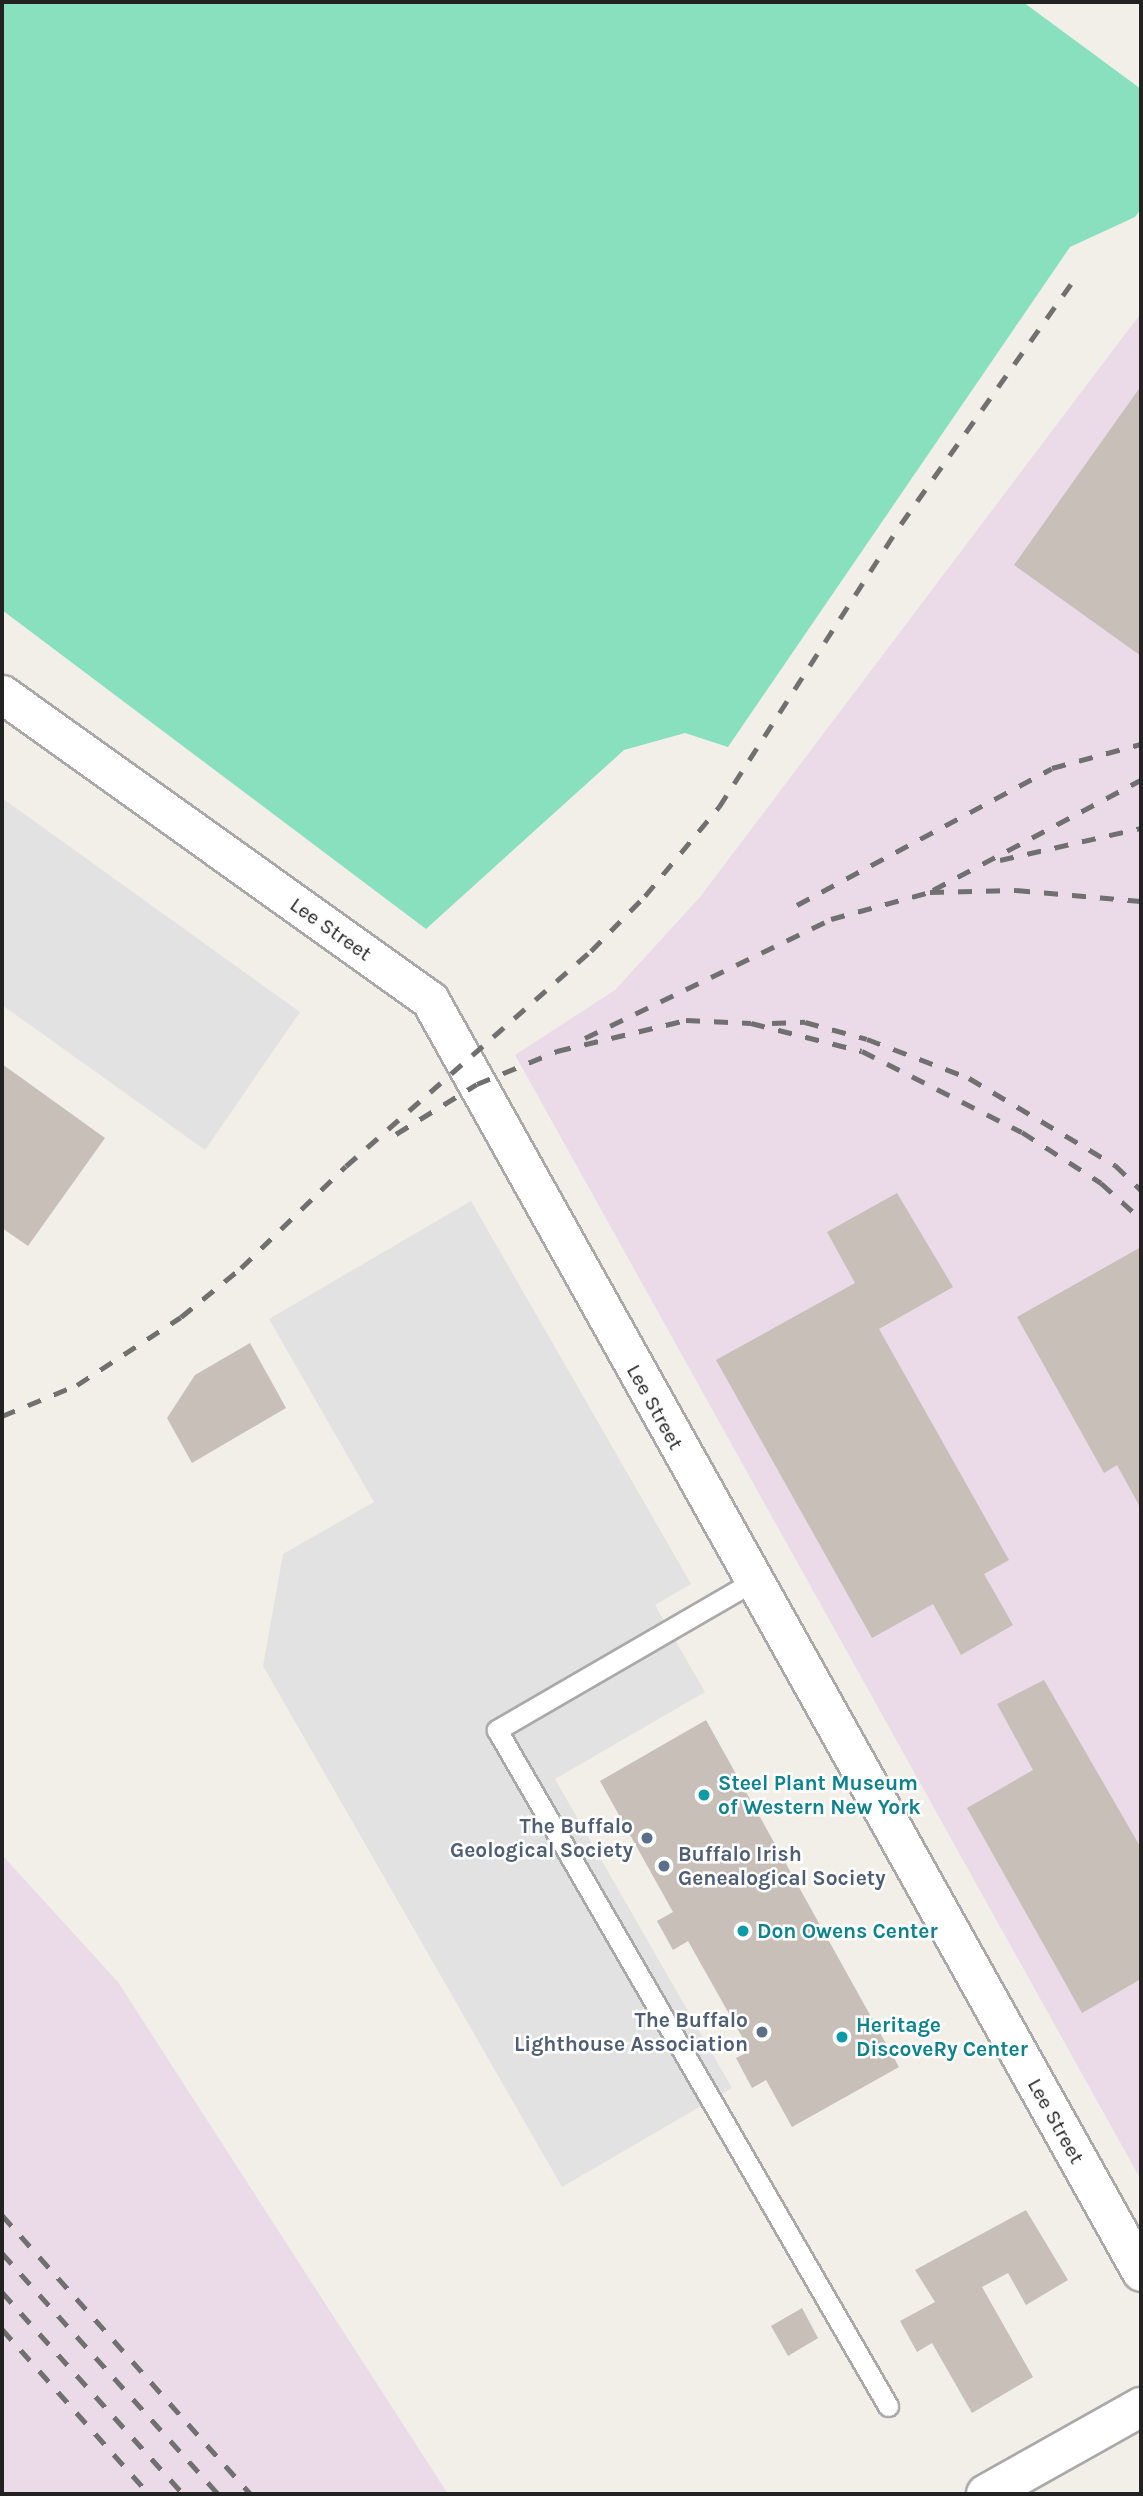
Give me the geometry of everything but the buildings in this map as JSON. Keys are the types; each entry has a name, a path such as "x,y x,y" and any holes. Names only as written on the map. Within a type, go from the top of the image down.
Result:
{"street":[{"name":"Lee Street","path":"2,694 430,1000 752,1582 1141,2272"},
{"path":"986,2494 1141,2407"}],"lane":[{"path":"752,1582 497,1730 888,2406"}],"shaded area":[{"path":"1141,313 1141,2180 515,1055 615,990 700,897"},
{"path":"2,798 300,1012 205,1150 2,1005"},
{"path":"471,1201 691,1584 655,1605 705,1692 555,1779 732,2088 562,2187 263,1666 283,1554 374,1502 269,1319"},
{"path":"2,1855 118,1982 448,2494 2,2494"}],"green space":[{"path":"2,2 1023,2 1141,89 1141,209 1135,217 1070,247 728,747 685,733 624,750 426,929 2,610"}],"railway":[{"path":"2,1416 77,1385 181,1317 241,1268 346,1166 591,951 645,896 719,807 901,524 1077,275"},
{"path":"797,905 1052,768 1141,744"},
{"path":"933,890 1141,780"},
{"path":"1000,860 1141,828"},
{"path":"585,1038 831,919 930,892 1016,890 1141,901"},
{"path":"396,1134 477,1084 557,1051 686,1020 751,1023 862,1051 1022,1132 1101,1183 1141,1219"},
{"path":"772,1023 805,1022 867,1039 969,1078 1115,1165 1141,1190"},
{"path":"2,2215 251,2494"},
{"path":"2,2253 218,2494"},
{"path":"2,2292 183,2494"},
{"path":"2,2329 149,2494"}],"place":[{"name":"Steel Plant Museum of Western New York","path":"704,1795"},
{"name":"The Buffalo Geological Society","path":"647,1838"},
{"name":"Buffalo Irish Genealogical Society","path":"664,1866"},
{"name":"Don Owens Center","path":"743,1931"},
{"name":"The Buffalo Lighthouse Association","path":"762,2032"},
{"name":"Heritage DiscoveRy Center","path":"842,2037"}]}
